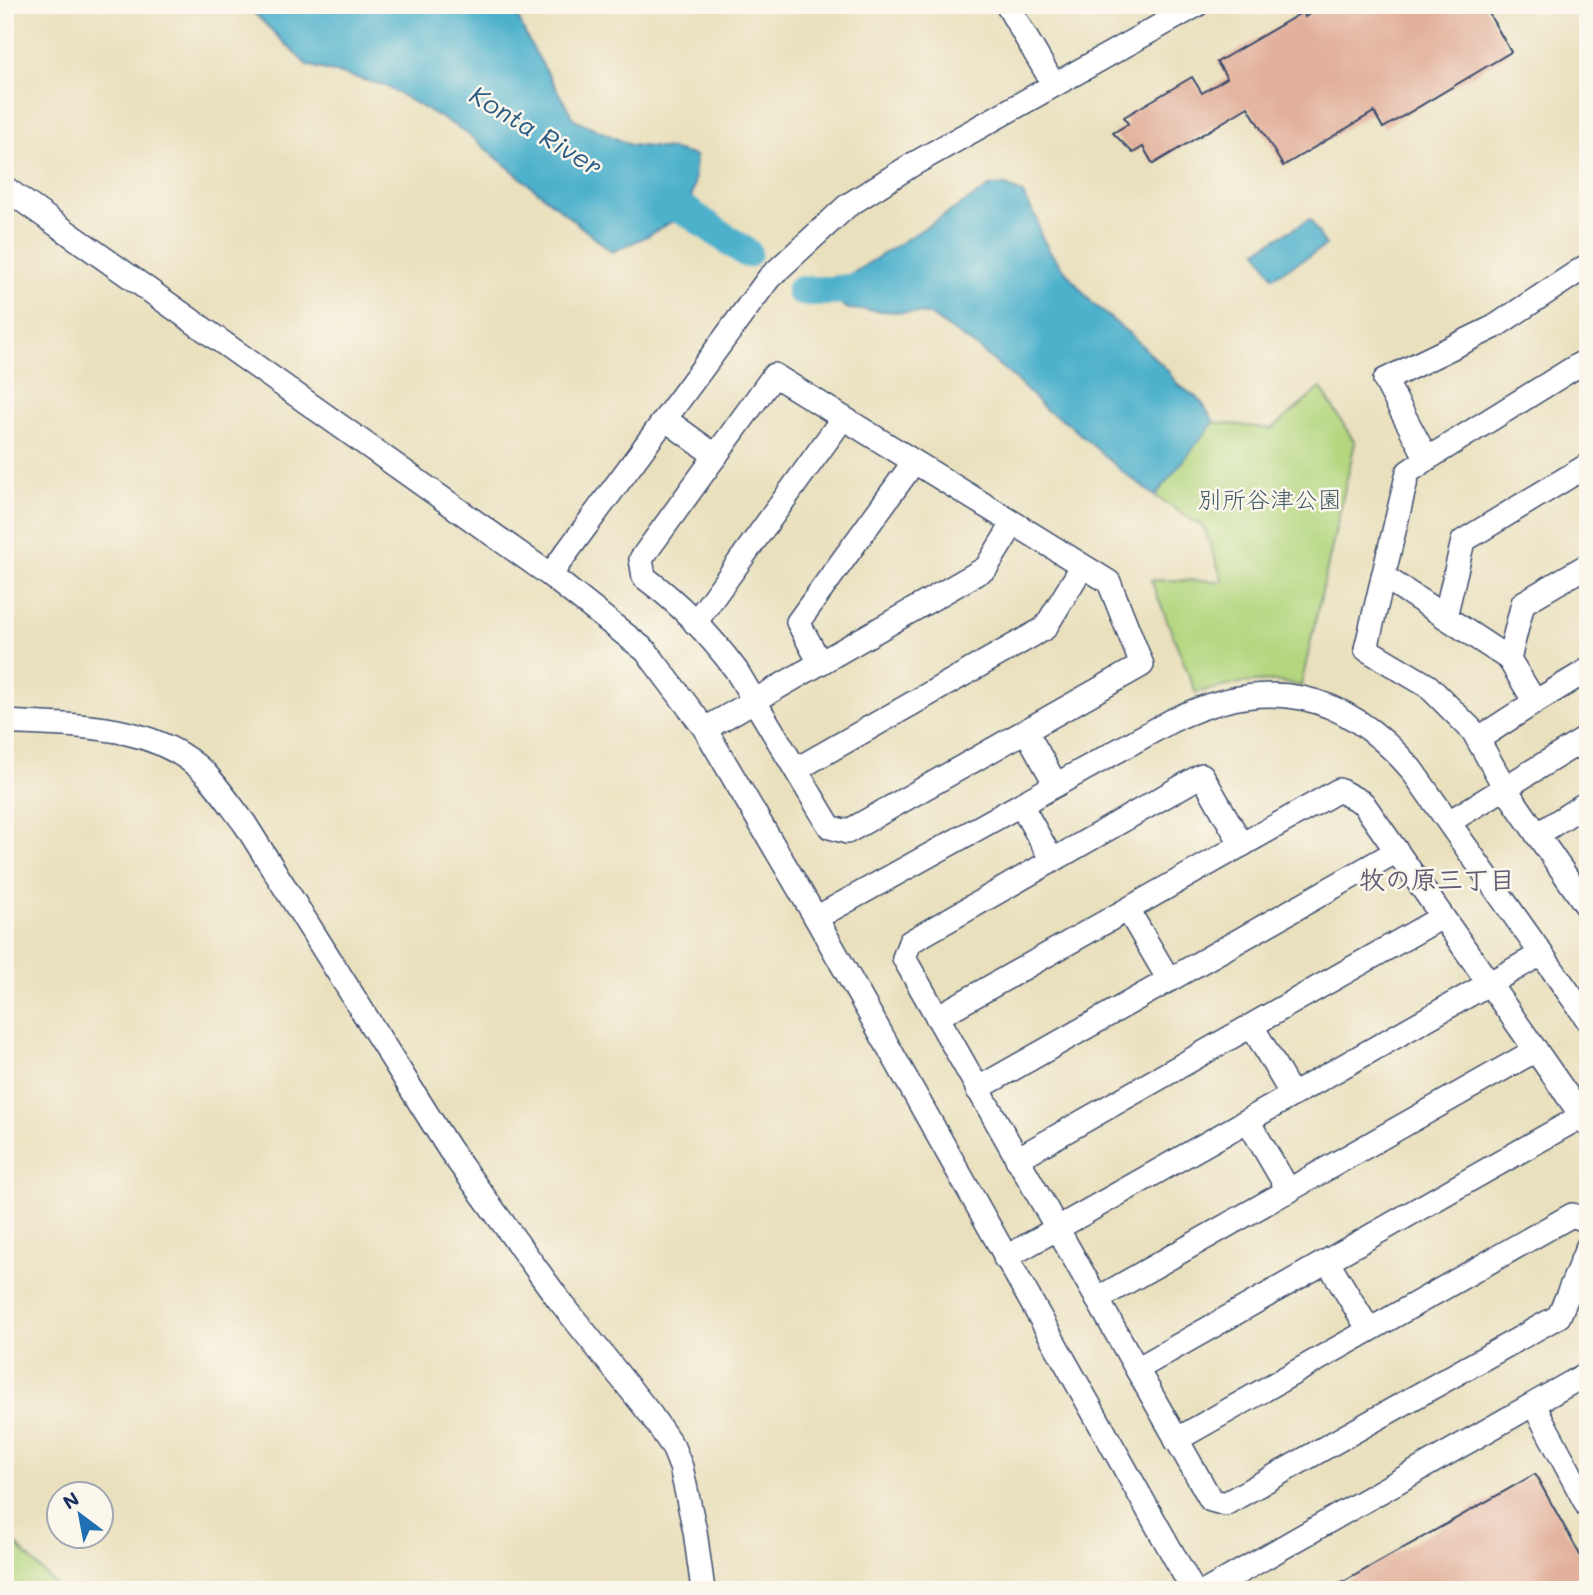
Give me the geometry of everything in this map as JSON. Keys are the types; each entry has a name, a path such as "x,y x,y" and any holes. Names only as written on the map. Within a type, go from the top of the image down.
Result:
{"street":[{"path":"1007,5 1054,85"},
{"path":"551,575 769,278 847,206 910,166 1197,5"},
{"path":"5,188 551,575 646,651 705,729 816,918 1194,1590"},
{"path":"1427,458 1385,380 1494,327 1588,265"},
{"path":"1585,369 1427,458 1408,472 1366,649 1428,686 1473,731 1504,788 1586,903"},
{"path":"774,375 1109,582 1142,666 848,832 830,827 756,700 722,651 674,601 644,577 641,559 716,456 774,375"},
{"path":"695,623 843,418"},
{"path":"665,419 716,456"},
{"path":"820,663 798,622 914,462"},
{"path":"1445,617 1463,541 1588,466"},
{"path":"705,729 986,568 1013,524"},
{"path":"1509,659 1522,603 1588,565"},
{"path":"797,769 1045,628 1082,567"},
{"path":"1383,576 1509,659 1535,702"},
{"path":"1478,739 1588,670"},
{"path":"816,918 1203,706 1264,694 1295,696 1339,710 1375,731 1392,746 1449,822 1588,1020"},
{"path":"5,722 104,727 152,741 184,757 204,772 223,793 449,1149 559,1300 652,1415 673,1447 681,1467 695,1531 704,1590"},
{"path":"1026,732 1056,785"},
{"path":"1449,822 1588,737"},
{"path":"1242,845 1202,775 910,942 904,958 1210,1500 1225,1504 1559,1316 1588,1246"},
{"path":"937,1017 1339,790 1363,803 1585,1120 1136,1369"},
{"path":"1537,835 1588,802"},
{"path":"1021,805 1052,860"},
{"path":"977,1089 1397,851"},
{"path":"1128,910 1169,980"},
{"path":"1017,1159 1442,917"},
{"path":"1005,1258 1541,954"},
{"path":"1252,1026 1292,1095"},
{"path":"1097,1299 1536,1050"},
{"path":"1248,1121 1289,1191"},
{"path":"1176,1440 1572,1215 1588,1221"},
{"path":"1328,1262 1369,1330"},
{"path":"1208,1590 1588,1373"},
{"path":"1534,1405 1588,1507"}],"green space":[{"name":"別所谷津公園","path":"1321,388 1355,443 1301,686 1261,681 1196,693 1151,580 1223,581 1204,528 1155,496 1214,422 1272,429"},
{"path":"5,1543 17,1545 60,1590 5,1590"}],"water":[{"path":"246,5 513,5 527,38 574,119 630,145 670,149 696,156 694,186 688,212 647,236 612,252 464,131 383,85 307,65"},
{"path":"991,186 1006,186 1022,193 1037,219 1040,234 1050,252 1071,278 1092,303 1167,370 1177,384 1200,400 1214,422 1155,496 1064,420 1047,411 1014,378 978,348 928,314 849,309 834,301 832,291 856,271"},
{"path":"1310,219 1326,246 1273,277 1257,250"}],"building":[{"path":"1324,5 1484,5 1511,52 1383,128 1374,112 1283,166 1248,107 1153,164 1143,147 1133,153 1113,133 1128,124 1124,117 1192,77 1202,93 1227,78 1217,62 1303,12 1305,17"},
{"path":"1535,1474 1588,1569 1588,1590 1329,1590"}],"waterway":[{"name":"Konta River","path":"651,199 688,212 747,253"},
{"name":"Konta River","path":"801,291 832,291 871,286"}],"district":[{"name":"牧の原三丁目","path":"1437,880"}]}
